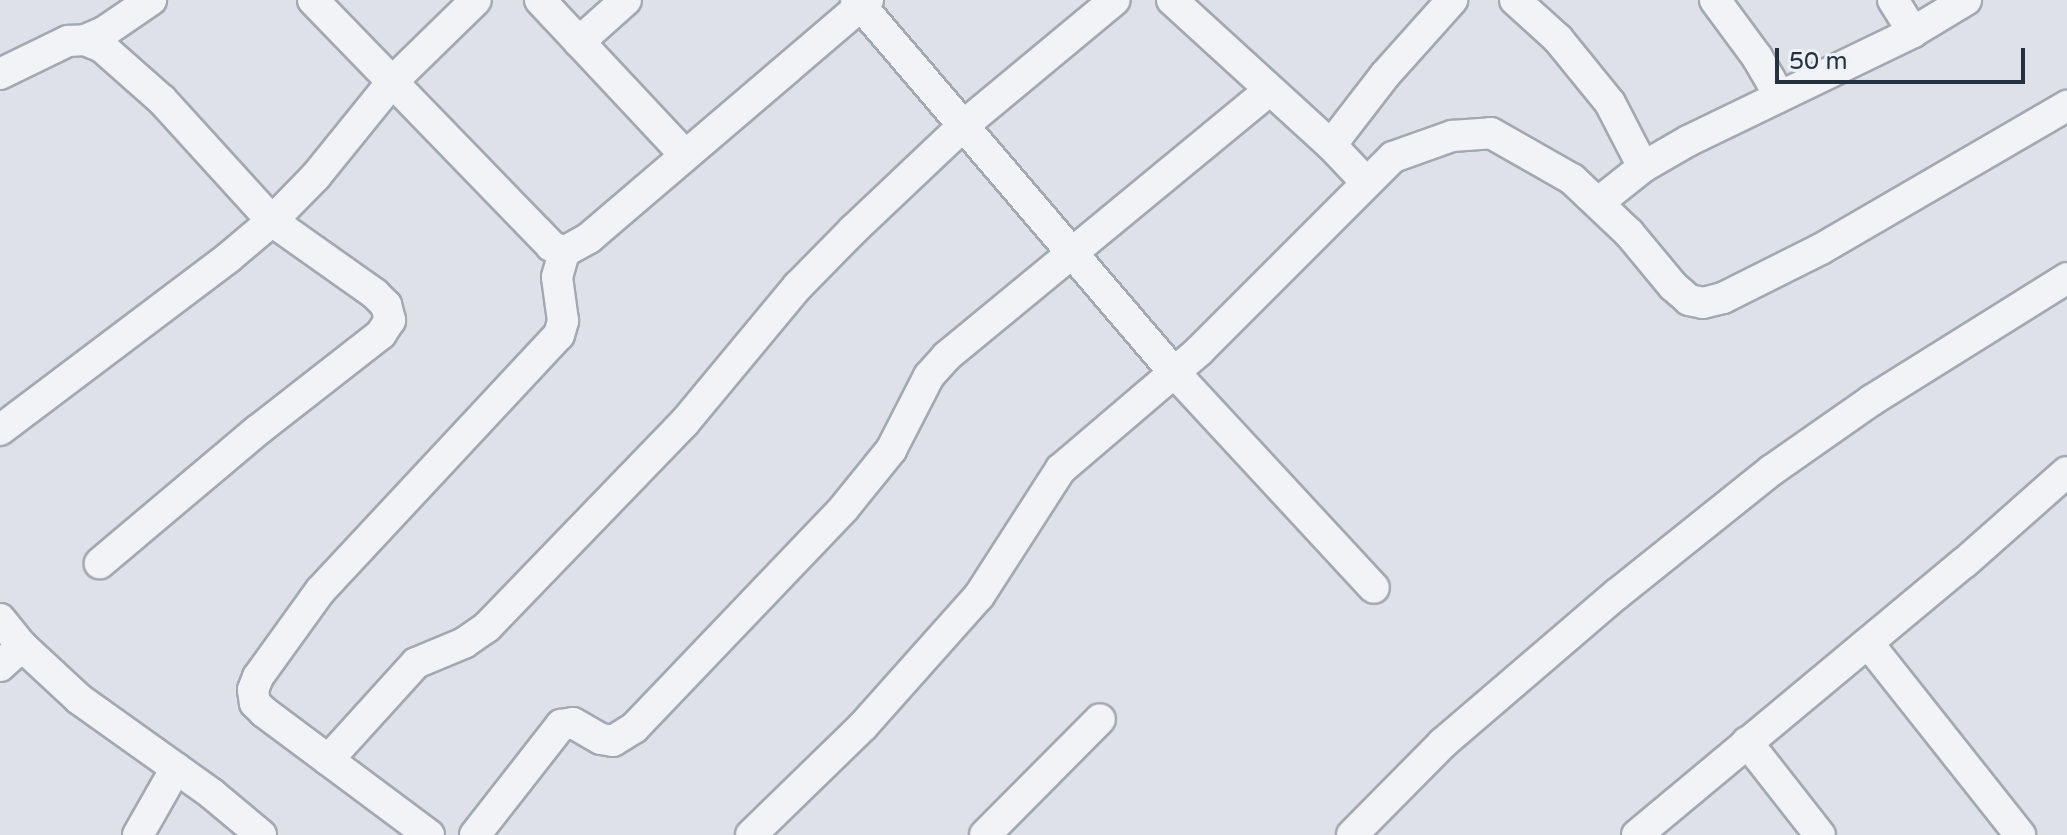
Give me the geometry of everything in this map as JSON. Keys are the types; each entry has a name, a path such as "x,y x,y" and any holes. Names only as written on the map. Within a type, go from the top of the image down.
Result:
{"street":[{"path":"0,74 68,41 85,40 104,32 151,0"},
{"path":"313,0 551,246 564,252"},
{"path":"0,430 228,258 272,221 316,176 392,82 476,0"},
{"path":"540,0 685,155"},
{"path":"579,42 626,0"},
{"path":"328,760 416,663 464,643 487,627 685,422 798,286 963,126 1115,0"},
{"path":"1172,0 1268,91 1331,145 1367,183"},
{"path":"1515,0 1558,39 1610,103 1643,167"},
{"path":"1715,0 1757,57 1779,95"},
{"path":"1893,0 1913,32"},
{"path":"1599,202 1643,167 1779,95 1913,32 1966,0"},
{"path":"429,835 255,703 253,690 258,677 320,591 559,335 563,321 557,277 564,252 589,238 862,2 963,126 1174,372 1374,588"},
{"path":"1331,145 1435,6"},
{"path":"85,40 102,47 162,100 272,221 375,294 386,305 390,320 381,334 258,430 100,563"},
{"path":"475,835 561,725 573,723 601,739 613,741 634,728 844,508 891,450 929,376 947,356 1268,91"},
{"path":"751,835 863,726 979,596 1061,469 1174,372 1393,157 1452,136 1491,133 1540,158 1599,202 1673,286 1689,300 1703,303 1723,298 1821,249 2067,106"},
{"path":"1352,835 1443,743 1617,594 1772,470 1872,400 2067,278"},
{"path":"1637,835 2067,472"},
{"path":"0,619 11,656 79,699 176,768 261,835"},
{"path":"1868,643 2020,835"},
{"path":"985,835 1100,719"},
{"path":"1747,742 1820,835"},
{"path":"138,835 176,768"}]}
